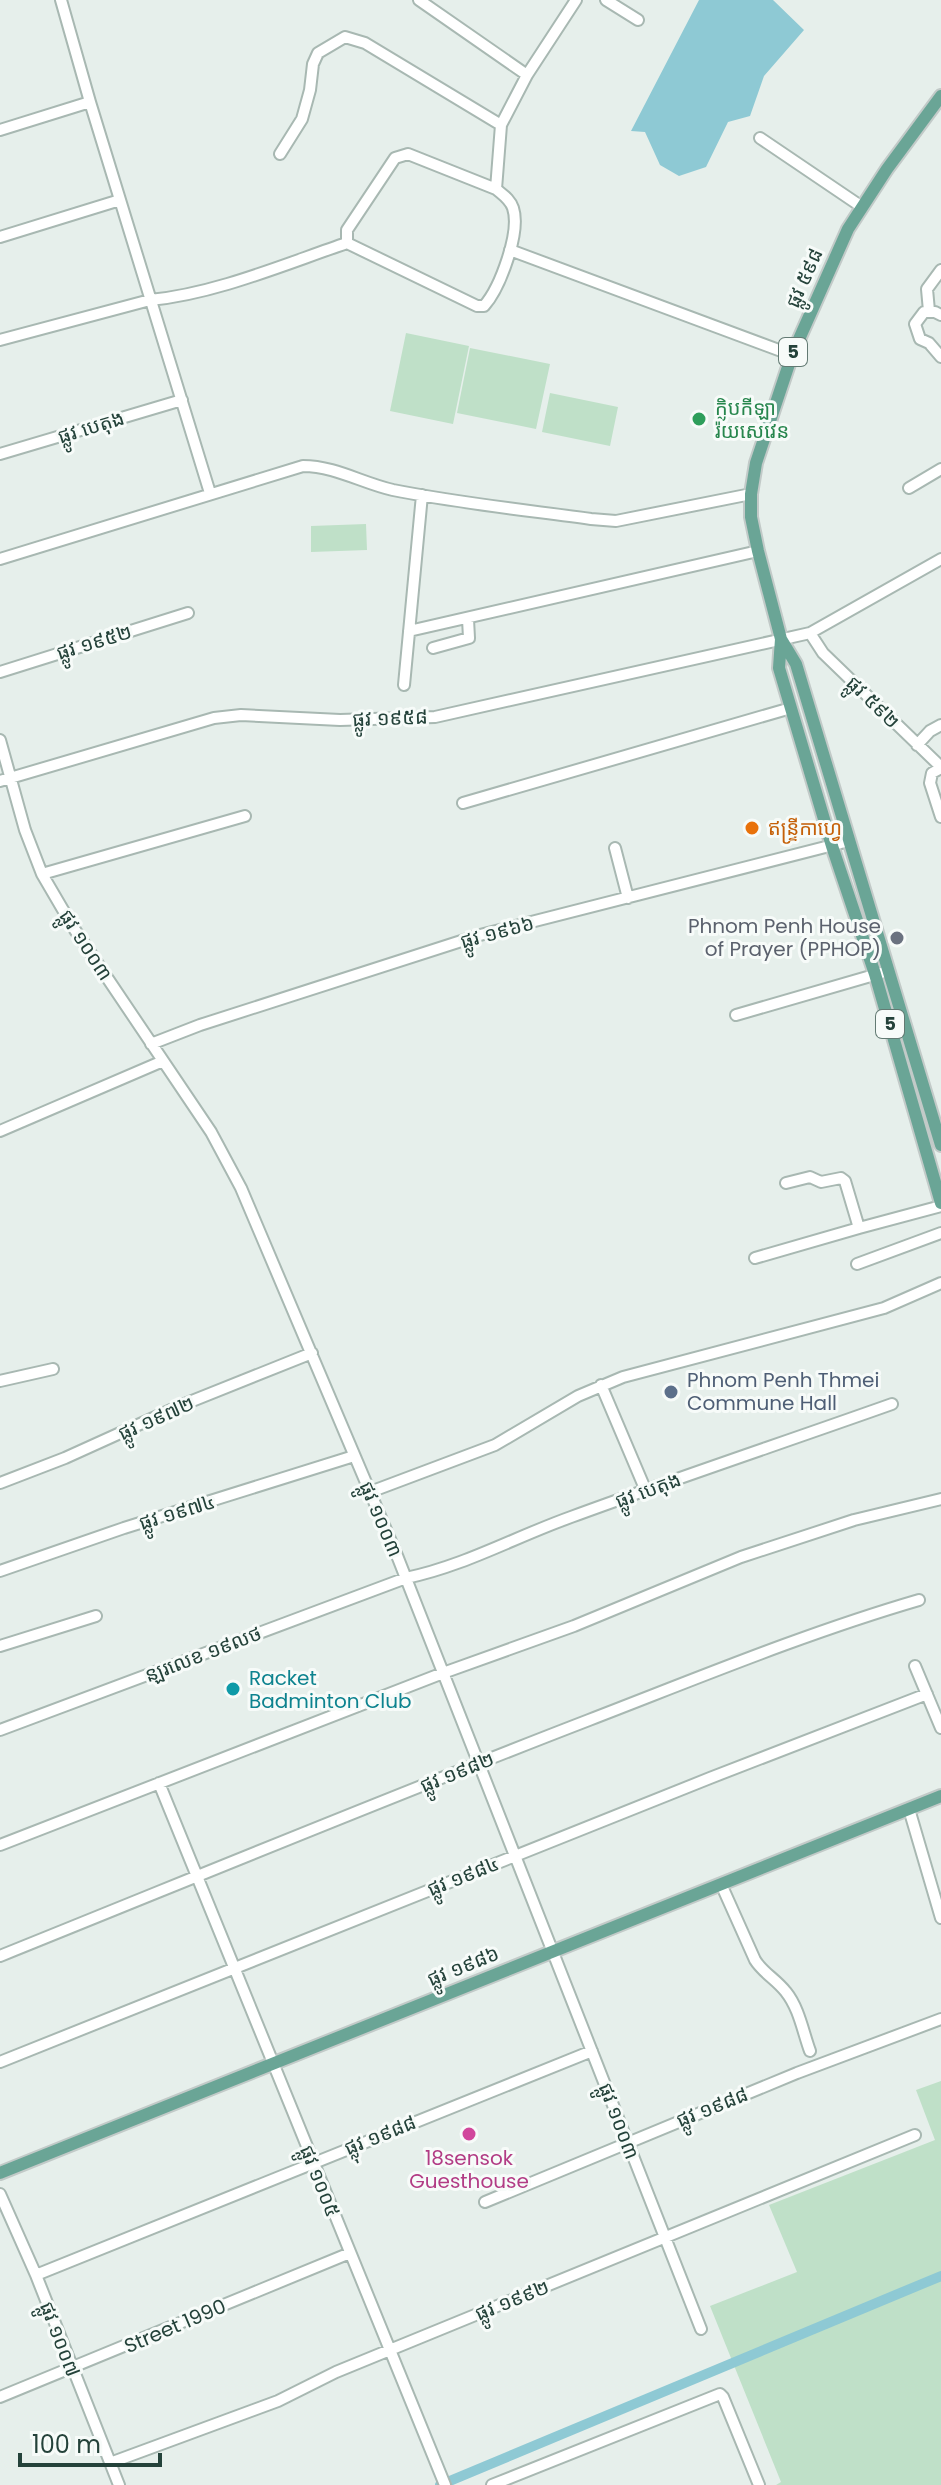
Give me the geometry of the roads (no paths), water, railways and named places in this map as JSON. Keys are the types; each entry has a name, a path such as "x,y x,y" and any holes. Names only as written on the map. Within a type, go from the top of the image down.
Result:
{"main road":[{"name":"ផ្លូវ ៥៩៨","path":"939,102 848,229 792,355 759,452 751,494 751,517 781,639 796,664 849,841 941,1204"},
{"name":"ផ្លូវ ៥៩៨","path":"781,639 779,668 832,846 882,972 941,1145"},
{"name":"ផ្លូវ ១៩៨៦","path":"0,2173 941,1796"}],"street":[{"path":"61,0 210,493"},
{"path":"419,0 527,75"},
{"path":"606,0 638,20"},
{"path":"496,189 501,125 571,2"},
{"path":"280,154 302,119 318,53 345,37 365,43 501,125"},
{"path":"0,130 90,102"},
{"path":"760,138 862,207"},
{"path":"0,340 222,283 347,243 477,306 484,306 490,299 510,250 514,210 508,199 496,189 408,154 400,154 347,230 347,243"},
{"path":"0,237 120,200"},
{"path":"510,250 792,355"},
{"path":"929,311 927,289 941,270"},
{"path":"941,315 929,311 920,315 915,324 916,335 929,343 941,357"},
{"path":"929,343 941,339"},
{"name":"ផ្លូវ បេតុង","path":"0,454 182,400"},
{"path":"0,559 303,466 323,466 389,489 422,495 616,521 751,494"},
{"path":"909,488 941,469"},
{"path":"404,685 422,495"},
{"path":"409,631 758,551"},
{"name":"ផ្លូវ ១៩៥៨","path":"0,781 214,718 241,715 406,720 435,717 810,633 941,559"},
{"name":"ផ្លូវ ១៩៥២","path":"0,672 188,613"},
{"path":"433,648 469,638 468,619"},
{"name":"ផ្លូវ ៥៩២","path":"810,633 823,653 941,767"},
{"path":"463,803 791,708"},
{"path":"917,745 930,731 941,725"},
{"name":"ផ្លូវ ១០០៣","path":"0,740 25,830 42,874 73,927 211,1132 241,1188 406,1578 701,2329"},
{"path":"941,767 932,773 930,783 941,817"},
{"path":"42,874 245,816"},
{"name":"ផ្លូវ ១៩៦៦","path":"151,1044 480,935 849,841"},
{"path":"615,848 628,898"},
{"path":"736,1015 882,972"},
{"path":"0,1131 163,1061"},
{"path":"786,1183 810,1177 821,1182 841,1178 845,1181 859,1228"},
{"path":"755,1258 941,1204"},
{"path":"857,1264 941,1233"},
{"path":"370,1492 495,1445 601,1385 645,1370 884,1308 941,1283"},
{"name":"ផ្លូវ ១៩៧២","path":"0,1483 312,1353"},
{"path":"0,1381 53,1369"},
{"path":"601,1385 646,1491"},
{"name":"ផ្លូវ បេតុង","path":"406,1578 473,1558 550,1525 892,1404"},
{"name":"ផ្លូវ ១៩៧៤","path":"0,1571 124,1528 354,1456"},
{"path":"0,1845 443,1673 574,1626 741,1557 854,1520 941,1499"},
{"name":"ន្ឡរលេខ ១៩លថ","path":"0,1730 406,1578"},
{"name":"ផ្លូវ ១៩៨២","path":"0,1956 479,1763 842,1622 919,1600"},
{"path":"0,1646 96,1616"},
{"path":"915,1666 937,1709 941,1728"},
{"name":"ផ្លូវ ១៩៨៤","path":"0,2062 927,1694"},
{"name":"ផ្លូវ ១០០៥","path":"159,1783 445,2485"},
{"path":"909,1809 937,1892 941,1918"},
{"path":"721,1884 761,1970 785,1991 795,2005 810,2051"},
{"name":"ផ្លូវ ១៩៨៨","path":"485,2202 797,2073 941,2019"},
{"name":"ផ្លុវ ១៩៨៨","path":"36,2275 592,2051"},
{"name":"ផ្លូវ ១៩៩២","path":"110,2463 278,2401 336,2372 915,2135"},
{"name":"ផ្លូវ ១០០៧","path":"0,2194 36,2275 119,2485"},
{"name":"Street 1990","path":"0,2397 350,2253"},
{"path":"492,2485 715,2394 723,2397 759,2485"}],"water":[{"path":"699,0 773,0 804,30 764,76 750,116 728,122 706,167 679,176 660,165 645,132 631,131"}],"waterway":[{"path":"440,2485 941,2276"}],"place":[{"name":"ក្លិបកីឡា រ៉យសេវេន","path":"699,419"},
{"name":"ឥន្ទ្រីកាហ្វេ","path":"752,828"},
{"name":"Phnom Penh House of Prayer (PPHOP)","path":"897,938"},
{"name":"Phnom Penh Thmei Commune Hall","path":"671,1392"},
{"name":"Racket Badminton Club","path":"233,1689"},
{"name":"18sensok Guesthouse","path":"469,2134"}]}
